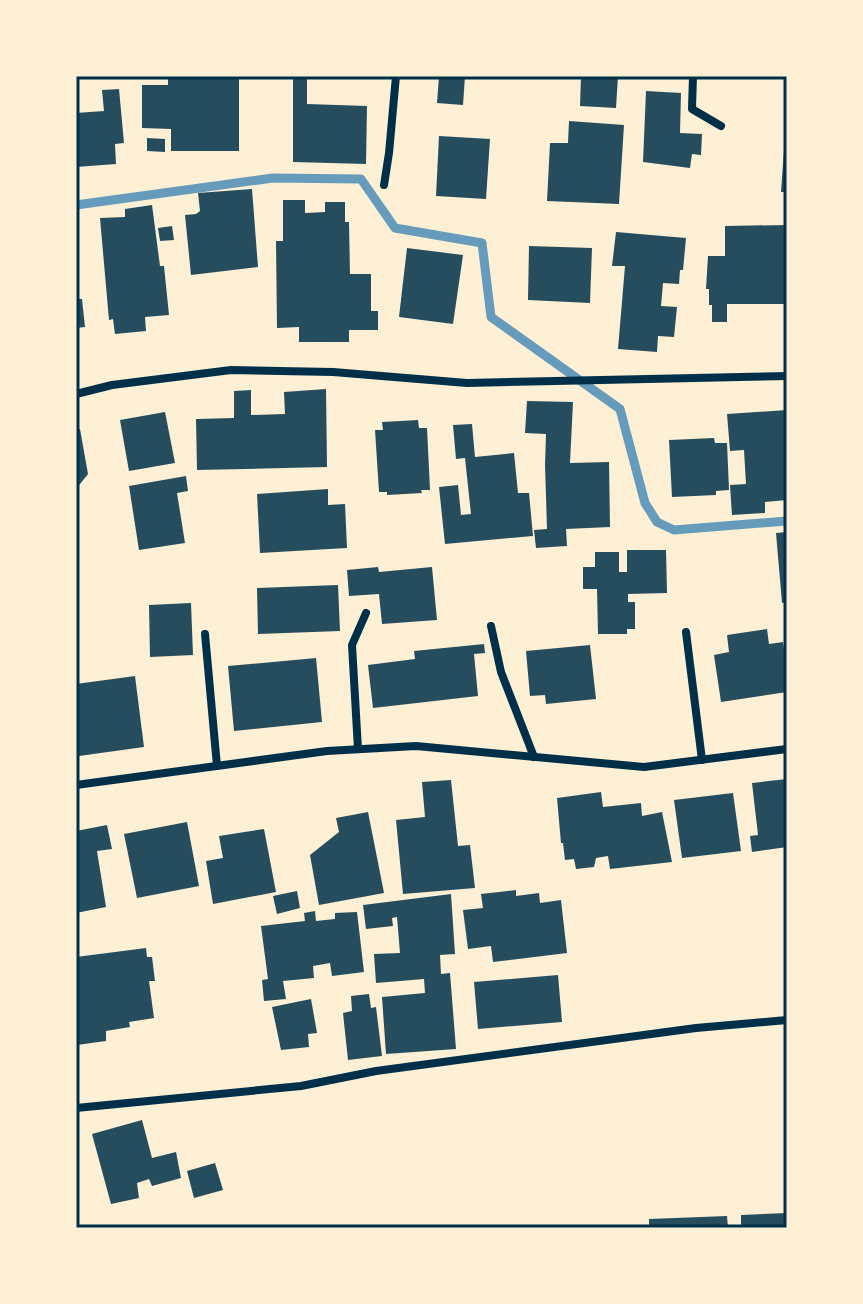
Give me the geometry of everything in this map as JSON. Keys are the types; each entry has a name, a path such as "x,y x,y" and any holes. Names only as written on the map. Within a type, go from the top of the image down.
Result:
{"street":[{"path":"384,185 396,76"},
{"path":"693,76 692,109 721,126"},
{"path":"76,394 112,385 231,370 333,372 467,383 787,376"},
{"path":"358,749 352,645 366,613"},
{"path":"491,626 501,672 534,757"},
{"path":"686,632 702,760"},
{"path":"205,634 217,766"},
{"path":"76,785 327,751 416,746 644,767 787,749"},
{"path":"76,1108 301,1086 449,1061 696,1028 787,1020"}],"building":[{"path":"168,76 239,76 239,151 171,151 171,129 142,128 142,85 168,85"},
{"path":"439,76 465,76 463,105 437,103"},
{"path":"581,76 618,76 616,108 580,106"},
{"path":"307,77 307,104 367,106 366,164 293,162 293,78"},
{"path":"119,89 124,143 115,144 116,164 76,167 76,113 104,111 102,90"},
{"path":"646,91 681,93 680,133 702,134 701,155 692,154 690,168 643,162"},
{"path":"569,121 624,125 619,204 547,201 550,143 568,143"},
{"path":"439,136 490,139 486,199 436,196"},
{"path":"785,136 787,192 781,192"},
{"path":"147,138 165,139 165,152 147,151"},
{"path":"252,189 258,267 191,275 185,215 200,211 198,193"},
{"path":"283,200 305,200 305,213 325,212 325,202 345,202 345,222 349,222 350,274 371,274 371,311 378,311 378,330 349,330 349,342 299,342 299,327 277,328 276,241 283,241"},
{"path":"152,205 160,266 164,266 169,315 145,317 146,331 115,334 113,319 109,320 100,218 125,217 125,209"},
{"path":"787,225 787,304 727,304 727,322 712,322 712,305 709,305 709,289 706,289 708,256 725,256 725,226"},
{"path":"172,226 174,240 160,241 158,228"},
{"path":"616,232 686,238 679,284 663,283 661,306 677,307 674,337 658,336 657,352 618,349 625,266 612,266"},
{"path":"529,246 592,248 590,303 528,300"},
{"path":"407,248 463,255 453,324 399,317"},
{"path":"76,299 82,299 85,327 76,328"},
{"path":"326,389 327,467 197,470 196,419 234,418 234,391 251,390 251,415 285,414 284,392"},
{"path":"527,401 573,402 570,463 609,462 610,527 566,529 567,546 536,548 534,530 547,529 546,434 525,433"},
{"path":"787,410 787,500 765,502 765,513 732,515 730,485 746,484 744,450 730,451 727,414"},
{"path":"165,412 175,463 129,471 120,420"},
{"path":"418,420 419,428 427,428 430,490 387,495 387,492 379,492 375,430 383,430 382,422"},
{"path":"472,424 475,457 514,453 518,493 529,493 533,536 445,544 439,487 458,485 461,515 471,514 465,458 456,459 453,425"},
{"path":"80,429 88,474 76,489 76,430"},
{"path":"714,438 715,443 727,443 729,490 716,491 716,495 672,497 669,440"},
{"path":"186,476 188,491 177,493 185,543 139,550 129,486"},
{"path":"328,489 328,505 345,504 347,548 260,553 257,494"},
{"path":"787,532 787,602 782,603 776,533"},
{"path":"627,550 666,550 667,593 628,594 628,602 635,602 635,629 627,629 627,634 598,634 597,589 583,589 583,567 595,567 595,552 619,552 619,572 627,572"},
{"path":"378,567 379,572 432,567 437,620 382,624 379,594 349,596 347,570"},
{"path":"338,585 340,631 258,634 257,588"},
{"path":"191,603 193,655 150,657 149,605"},
{"path":"767,629 769,644 783,642 787,692 721,702 714,655 729,652 727,635"},
{"path":"484,644 485,653 474,654 478,696 373,708 368,665 415,659 414,651"},
{"path":"590,645 596,699 546,704 545,695 530,696 526,651"},
{"path":"316,658 322,722 234,731 228,666"},
{"path":"135,676 144,747 79,756 76,684"},
{"path":"787,779 787,847 752,852 750,836 758,835 752,783"},
{"path":"451,780 458,846 470,845 475,888 403,894 396,820 425,817 422,782"},
{"path":"601,792 603,807 641,803 642,816 662,812 672,862 610,869 608,856 596,858 594,867 576,869 574,859 565,860 557,798"},
{"path":"733,793 741,851 682,858 674,800"},
{"path":"368,812 384,893 319,905 310,855 339,832 336,818"},
{"path":"187,822 199,886 137,898 124,834"},
{"path":"107,825 112,849 97,851 106,907 76,913 76,831"},
{"path":"264,829 276,892 213,904 206,861 223,858 219,836"},
{"path":"516,890 516,896 539,893 540,903 561,900 567,953 493,962 491,946 468,949 463,910 483,908 481,894"},
{"path":"297,891 300,908 277,914 273,896"},
{"path":"451,894 455,954 440,955 441,974 450,973 456,1049 386,1054 382,997 425,993 424,979 376,983 374,954 400,953 397,917 392,918 393,926 366,929 363,905"},
{"path":"315,911 316,921 335,919 335,913 357,912 364,972 332,976 330,963 313,966 314,978 283,981 286,999 264,1001 262,980 268,979 261,926 305,921 304,913"},
{"path":"146,948 147,957 152,957 155,981 149,981 154,1018 129,1022 130,1027 106,1031 106,1041 77,1045 76,957"},
{"path":"558,975 562,1022 478,1029 474,982"},
{"path":"369,994 371,1008 376,1007 382,1056 348,1060 343,1013 352,1011 351,996"},
{"path":"311,999 317,1033 308,1034 309,1047 281,1050 272,1007"},
{"path":"142,1120 152,1158 176,1152 181,1178 152,1186 149,1179 137,1183 139,1198 111,1204 92,1134"},
{"path":"215,1163 223,1190 194,1198 187,1171"},
{"path":"787,1213 787,1228 741,1228 741,1215"},
{"path":"727,1216 728,1228 649,1228 649,1219"}],"waterway":[{"path":"76,205 273,178 361,179 395,228 482,243 491,317 620,409 645,503 657,522 674,530 787,521"}]}
